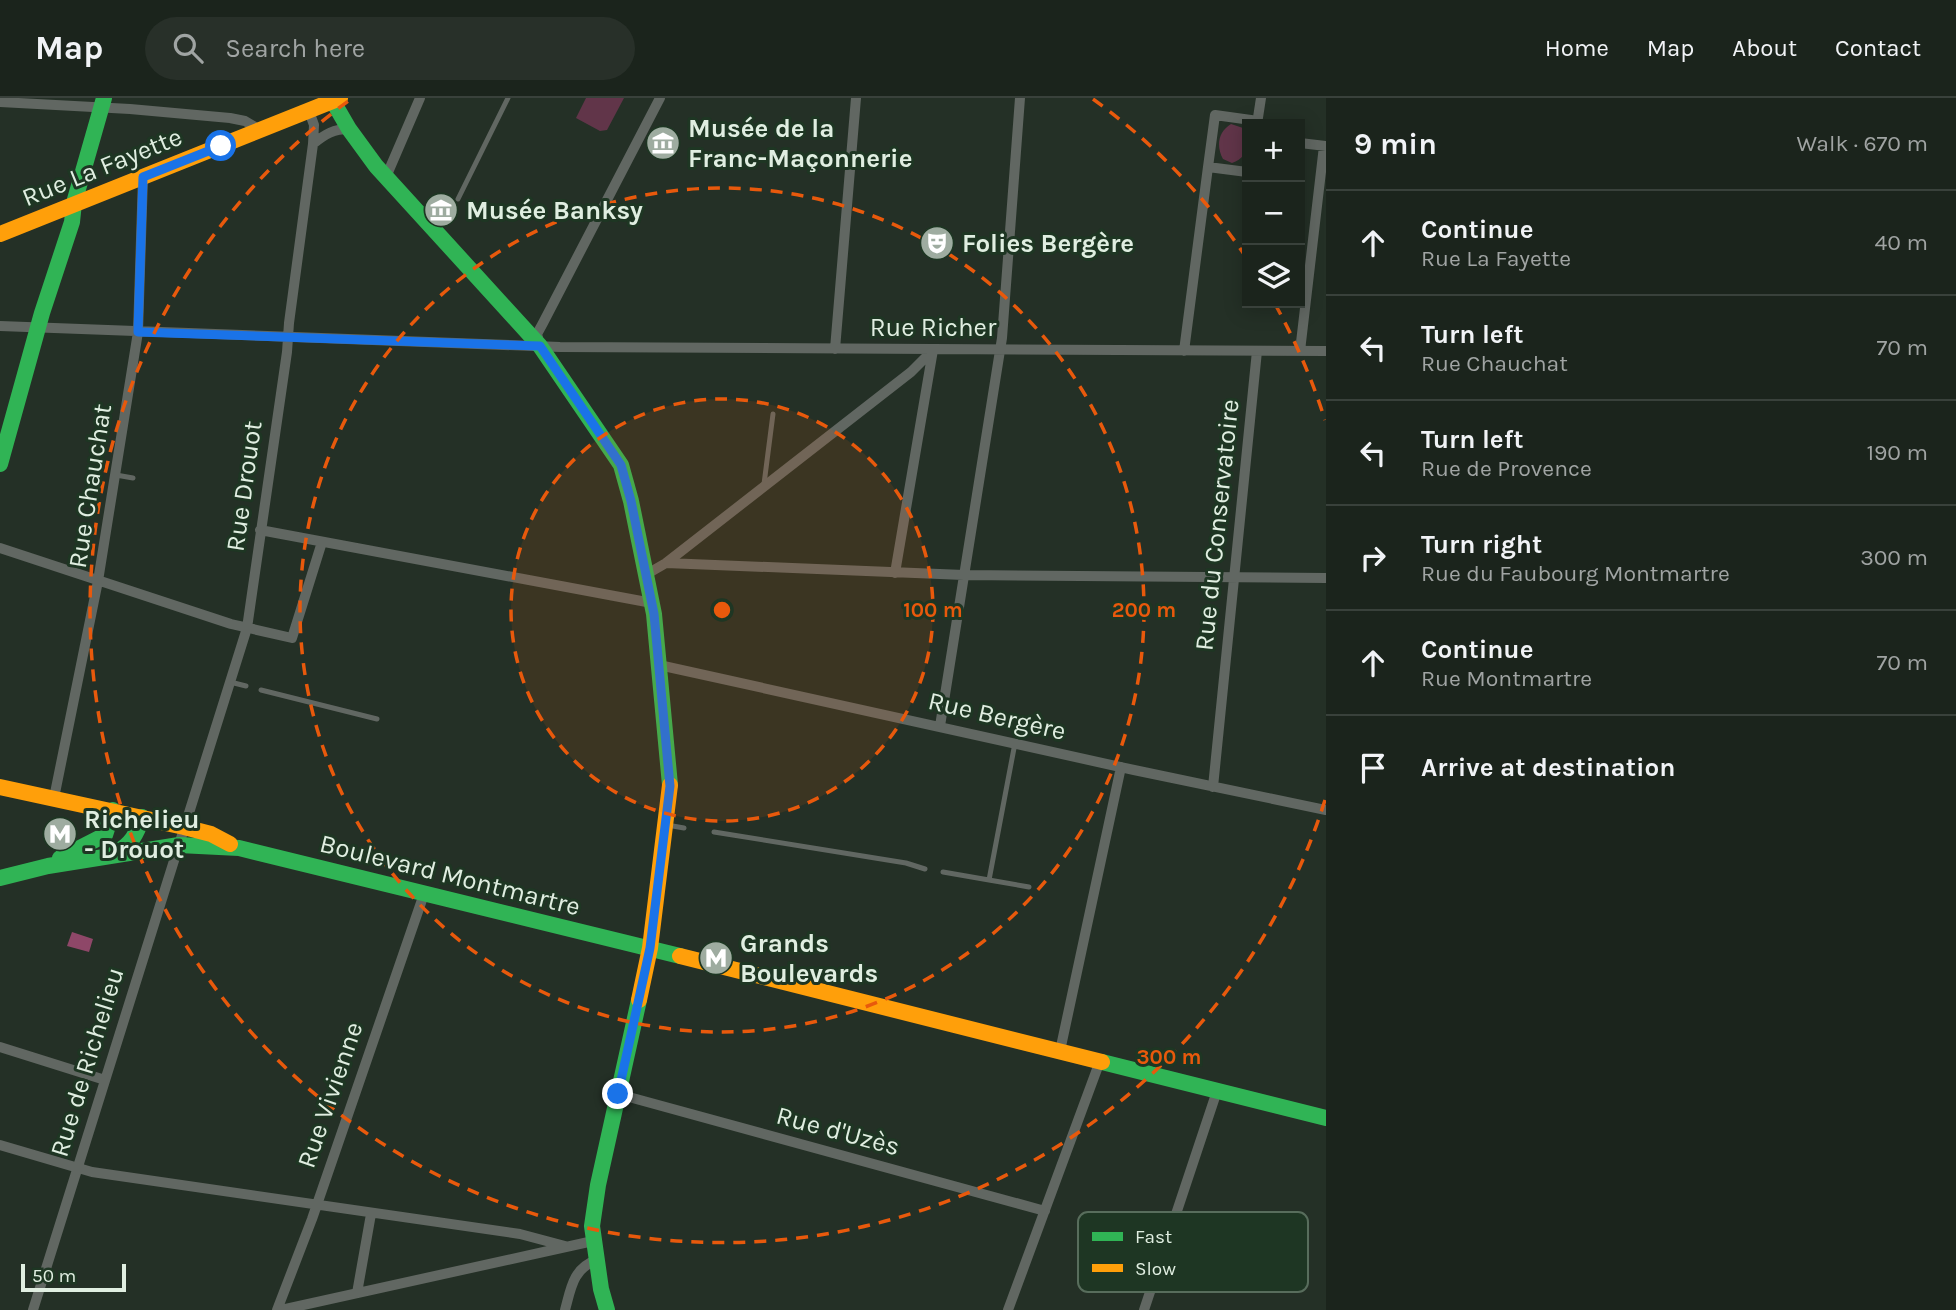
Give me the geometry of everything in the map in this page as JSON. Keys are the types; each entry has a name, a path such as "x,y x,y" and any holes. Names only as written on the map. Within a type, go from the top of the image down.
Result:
{"main road":[{"path":"334,99 349,129 386,177 540,346 621,465 631,501 652,603 670,786 650,948 598,1185 592,1227 607,1310"},
{"name":"Rue La Fayette","path":"0,234 334,99"},
{"path":"0,464 38,328 72,222 74,203 102,103"},
{"name":"Boulevard Montmartre","path":"0,788 184,827 211,834 239,848"},
{"path":"48,866 105,835 113,810"},
{"path":"0,878 112,854 129,845 138,832 142,817"},
{"name":"Boulevard Montmartre","path":"91,859 178,845 239,848 1326,1118"}],"street":[{"path":"386,177 420,98"},
{"path":"540,346 537,334 542,323 660,98"},
{"path":"835,349 856,98"},
{"path":"940,726 999,350 1020,98"},
{"path":"1258,119 1261,98"},
{"path":"0,102 102,103 230,118 245,121 260,130"},
{"name":"Rue Drouot","path":"184,827 247,628 313,144 314,125 309,111"},
{"path":"1184,351 1215,115 1242,120"},
{"path":"313,144 325,134 349,129"},
{"path":"1300,351 1325,146 1305,144"},
{"path":"1208,167 1242,171"},
{"name":"Rue Chauchat","path":"54,798 98,581 138,332 143,177"},
{"name":"Rue Richer","path":"0,327 540,346 1326,351"},
{"path":"647,574 666,563 911,372 933,349"},
{"path":"895,573 933,349"},
{"name":"Rue du Conservatoire","path":"1213,787 1257,351"},
{"path":"260,530 652,603"},
{"path":"0,548 247,628 292,638 322,542"},
{"path":"666,563 964,575 1326,578"},
{"name":"Rue Bergère","path":"659,665 1121,768 1326,810"},
{"path":"1060,1051 1121,768"},
{"name":"Rue de Richelieu","path":"33,1310 184,827"},
{"name":"Rue Vivienne","path":"279,1310 424,894"},
{"path":"0,1047 105,1080"},
{"path":"1008,1310 1100,1061"},
{"path":"1177,1212 1217,1091"},
{"name":"Rue d'Uzès","path":"618,1094 1045,1212"},
{"path":"0,1145 77,1168 317,1206 520,1234 565,1246"},
{"path":"356,1293 371,1214"},
{"path":"279,1310 593,1241"},
{"path":"565,1310 575,1275 582,1267 596,1260"},
{"path":"1144,1310 1150,1292"}],"lane":[{"path":"458,200 508,98"},
{"path":"764,487 773,414"},
{"path":"116,475 133,478"},
{"path":"230,682 246,686"},
{"path":"261,690 377,719"},
{"path":"989,880 1015,743"},
{"path":"667,825 684,828"},
{"path":"714,832 906,863 925,869"},
{"path":"943,872 1029,887"}],"shaded area":[{"path":"586,98 624,98 607,130 600,131 576,118"},
{"path":"1231,124 1242,128 1242,157 1232,163 1223,159 1219,149 1223,131"},
{"path":"72,932 93,939 89,952 67,946"}],"traffic: fast":[{"path":"0,464 42,313 72,222 74,203 104,98"},
{"path":"331,98 376,166 540,346 621,465 654,614 670,785"},
{"path":"60,858 105,835 113,810"},
{"path":"115,853 133,838 142,817"},
{"path":"0,878 48,866 179,845 239,848 680,956"},
{"path":"607,1310 601,1289 592,1226 598,1185 639,1000"},
{"path":"1102,1062 1326,1118"}],"traffic: slow":[{"path":"0,234 340,98"},
{"path":"639,1000 650,948 670,785"},
{"path":"0,787 184,827 211,834 230,844"},
{"path":"680,956 1102,1062"}],"place":[{"name":"Musée de la Franc-Maçonnerie","path":"663,143"},
{"name":"Musée Banksy","path":"441,210"},
{"name":"Folies Bergère","path":"937,243"},
{"name":"Richelieu - Drouot","path":"60,834"},
{"name":"Grands Boulevards","path":"716,958"}],"route":[{"path":"221,146 143,177 138,332 540,346 624,472 652,603 670,786 650,948 618,1094"}]}
